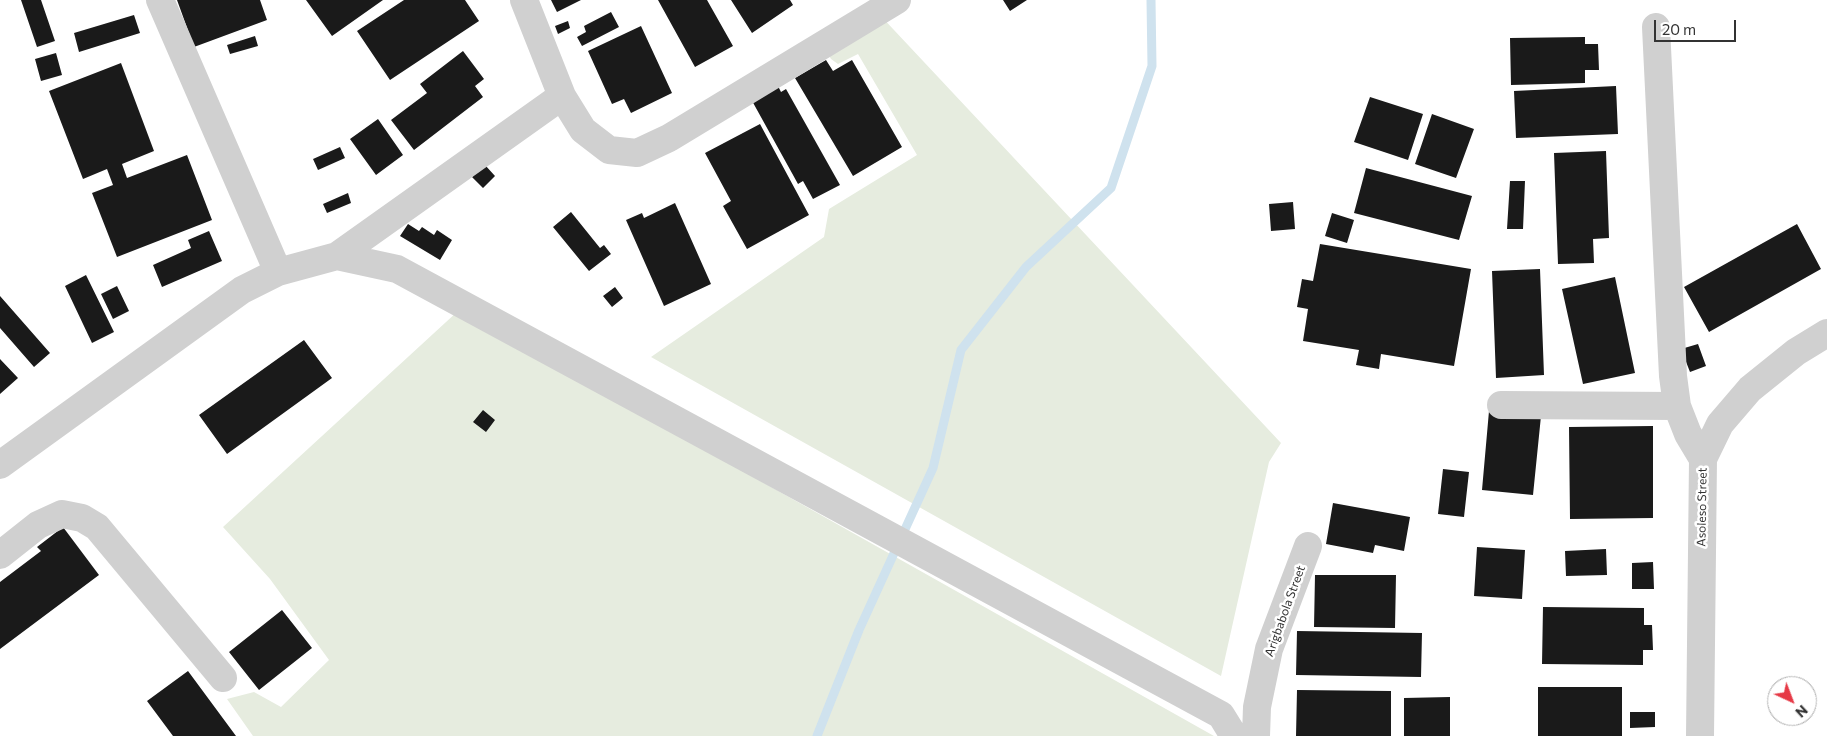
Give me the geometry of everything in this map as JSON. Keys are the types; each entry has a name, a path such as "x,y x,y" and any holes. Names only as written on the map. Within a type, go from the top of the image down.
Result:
{"street":[{"path":"160,0 278,272"},
{"path":"524,0 562,96 583,130 609,150 637,153 669,138 897,0"},
{"path":"1656,27 1673,376 1677,406 1688,434 1703,459"},
{"path":"0,465 242,290 278,272 338,256 562,96"},
{"path":"338,256 397,269 1221,715 1234,736"},
{"name":"Asoleso Street","path":"1700,736 1703,459 1720,424 1750,389 1796,352 1827,333"},
{"path":"1501,405 1677,406"},
{"path":"0,556 38,524 62,514 82,518 97,527 223,678"},
{"name":"Arigbabola Street","path":"1256,736 1257,707 1269,649 1308,546"}],"shaded area":[{"path":"879,14 1281,443 1269,462 1221,676 651,357 824,237 829,209 917,155 858,54 838,64 831,59 827,52"},
{"path":"458,311 1214,736 253,736 227,699 254,692 281,707 329,660 270,579 223,527"}],"building":[{"path":"21,0 41,0 55,41 37,47"},
{"path":"177,0 260,0 267,20 194,47"},
{"path":"306,0 383,0 332,36"},
{"path":"404,0 465,0 479,21 390,80 357,31"},
{"path":"551,0 581,0 557,12"},
{"path":"658,0 707,0 733,46 695,67"},
{"path":"731,0 790,0 793,5 752,33"},
{"path":"1003,0 1027,0 1010,11"},
{"path":"611,12 619,27 582,46 577,37 586,32 584,26"},
{"path":"134,15 140,33 79,52 74,33"},
{"path":"568,21 570,28 558,34 555,26"},
{"path":"641,26 672,93 631,113 624,99 612,104 588,51"},
{"path":"255,36 258,46 230,54 227,45"},
{"path":"1585,37 1585,44 1598,44 1599,70 1585,70 1585,83 1511,85 1510,38"},
{"path":"463,51 484,79 475,86 483,97 414,150 391,120 427,93 420,84"},
{"path":"56,53 62,75 41,81 35,59"},
{"path":"826,60 833,71 852,60 902,147 853,176 795,78"},
{"path":"121,63 154,151 122,164 127,178 187,155 212,220 117,257 92,193 113,185 107,169 83,179 49,91"},
{"path":"777,84 781,92 786,89 840,185 813,199 803,181 798,184 751,99"},
{"path":"1616,86 1618,134 1516,138 1514,91"},
{"path":"1370,97 1423,114 1408,160 1354,142"},
{"path":"1432,114 1474,129 1456,178 1415,164"},
{"path":"378,119 403,155 376,175 350,139"},
{"path":"760,124 809,215 747,249 723,206 731,201 705,153"},
{"path":"340,147 345,158 318,170 313,159"},
{"path":"1606,151 1609,238 1593,239 1594,263 1558,264 1554,153"},
{"path":"485,165 495,176 483,188 472,177"},
{"path":"1366,168 1472,196 1459,240 1354,213"},
{"path":"1510,181 1525,181 1523,229 1507,229"},
{"path":"348,193 351,203 327,213 323,204"},
{"path":"1293,202 1295,229 1271,231 1269,204"},
{"path":"675,203 711,284 664,306 626,220 642,213 644,218"},
{"path":"571,212 600,248 604,245 611,254 589,271 553,227"},
{"path":"1332,213 1354,220 1347,243 1325,236"},
{"path":"408,224 419,231 422,227 434,235 437,230 452,240 440,260 400,236"},
{"path":"1797,224 1821,269 1709,332 1684,287"},
{"path":"209,231 222,261 162,287 153,265 191,248 188,240"},
{"path":"1320,244 1471,269 1454,366 1381,354 1379,369 1356,365 1359,350 1303,341 1308,309 1297,307 1302,279 1313,281"},
{"path":"1540,269 1544,375 1496,378 1492,271"},
{"path":"86,275 114,332 92,343 65,286"},
{"path":"1615,277 1635,373 1583,384 1562,289"},
{"path":"117,286 129,311 113,319 101,294"},
{"path":"615,287 623,298 612,307 603,296"},
{"path":"0,296 50,353 34,367 0,328"},
{"path":"304,340 332,378 227,454 199,415"},
{"path":"1698,344 1706,366 1690,372 1681,349"},
{"path":"0,359 18,378 0,394"},
{"path":"483,410 495,420 486,432 473,422"},
{"path":"1489,411 1541,416 1533,495 1482,490"},
{"path":"1653,426 1653,518 1570,519 1569,427"},
{"path":"1443,469 1469,472 1464,517 1438,514"},
{"path":"1333,503 1410,517 1404,551 1375,545 1373,553 1326,544"},
{"path":"63,527 99,575 0,649 0,582 41,551 37,547"},
{"path":"1477,547 1525,550 1522,599 1474,596"},
{"path":"1606,549 1607,575 1566,576 1565,551"},
{"path":"1653,562 1654,589 1632,589 1632,563"},
{"path":"1315,575 1396,575 1395,628 1314,627"},
{"path":"1543,607 1644,608 1644,625 1652,625 1653,650 1643,650 1643,665 1542,664"},
{"path":"282,610 312,648 259,690 229,652"},
{"path":"1297,631 1422,633 1421,677 1296,675"},
{"path":"188,671 236,736 173,736 147,701"},
{"path":"1538,687 1622,687 1622,736 1538,736"},
{"path":"1297,690 1391,691 1391,736 1296,736"},
{"path":"1450,697 1450,736 1404,736 1404,698"},
{"path":"1630,712 1655,712 1655,727 1630,728"}],"waterway":[{"path":"817,736 859,630 933,468 961,350 1026,267 1111,188 1152,66 1151,0"}]}
